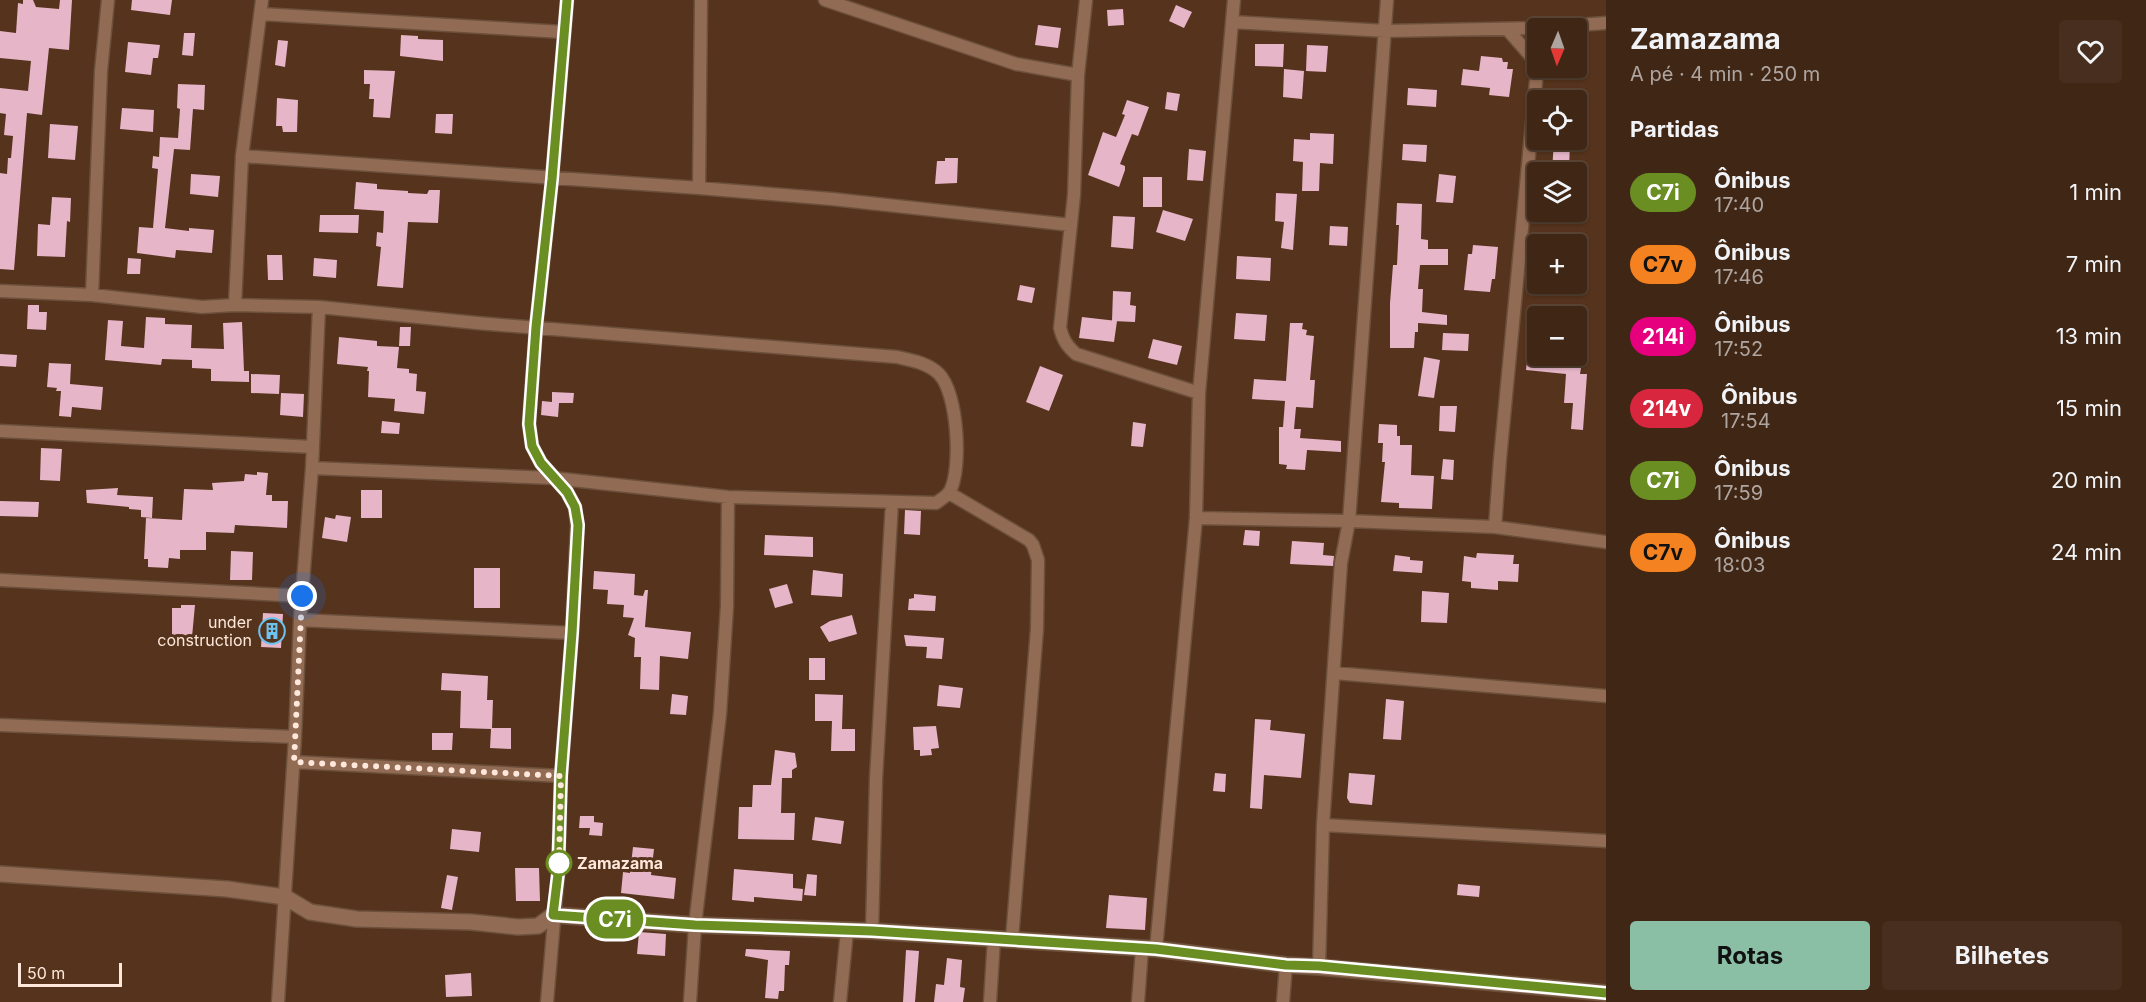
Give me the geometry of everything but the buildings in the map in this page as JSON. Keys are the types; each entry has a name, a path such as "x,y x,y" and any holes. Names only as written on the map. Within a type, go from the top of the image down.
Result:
{"street":[{"path":"92,295 101,71 108,0"},
{"path":"235,304 242,156 262,0"},
{"path":"547,1002 558,874 561,776 578,525 575,507 567,492 541,463 532,446 529,424 567,0"},
{"path":"699,188 701,0"},
{"path":"825,0 1016,64 1078,75"},
{"path":"1086,0 1078,75 1074,195 1060,328 1067,346 1076,354 1199,393"},
{"path":"1138,1002 1149,949 1196,518 1199,393 1234,0"},
{"path":"1319,966 1323,825 1341,563 1349,521 1387,0"},
{"path":"261,14 563,32"},
{"path":"1232,22 1386,31 1527,29"},
{"path":"1587,25 1606,23"},
{"path":"1507,29 1527,50"},
{"path":"1495,527 1535,78"},
{"path":"242,156 832,199 1071,225"},
{"path":"0,291 92,295 202,307 235,304 319,307 897,357 920,363 939,374 946,383 954,409 957,471 949,493 936,503 728,497 554,478 312,468"},
{"path":"278,1002 294,762 300,620 312,468 319,307"},
{"path":"0,431 313,447"},
{"path":"949,493 1029,540 1034,545 1038,561 1037,629 1012,939"},
{"path":"690,1002 695,925 720,714 727,606 728,497"},
{"path":"872,931 876,779 892,502"},
{"path":"1196,518 1495,527 1606,542"},
{"path":"0,580 302,596"},
{"path":"300,620 572,633"},
{"path":"1334,673 1606,696"},
{"path":"0,725 295,737"},
{"path":"294,762 561,776"},
{"path":"1323,825 1606,841"},
{"path":"0,874 228,889 285,897 310,912 357,919 471,922 518,927 538,926 553,915 695,925 872,931 1012,939 1149,949 1286,965 1319,966 1606,993"},
{"path":"840,1002 847,931"},
{"path":"990,1002 994,939"},
{"path":"1283,1002 1286,965"}],"bus line":[{"name":"C7i","path":"567,0 529,424 532,446 541,463 567,492 575,507 578,525 561,776 558,874 553,915 695,925 872,931 1156,949 1286,965 1319,966 1606,993"}],"place":[{"name":"under construction","path":"272,631"},
{"name":"Zamazama","path":"559,863"}],"route":[{"path":"302,596 294,762 561,776 559,863"}]}
